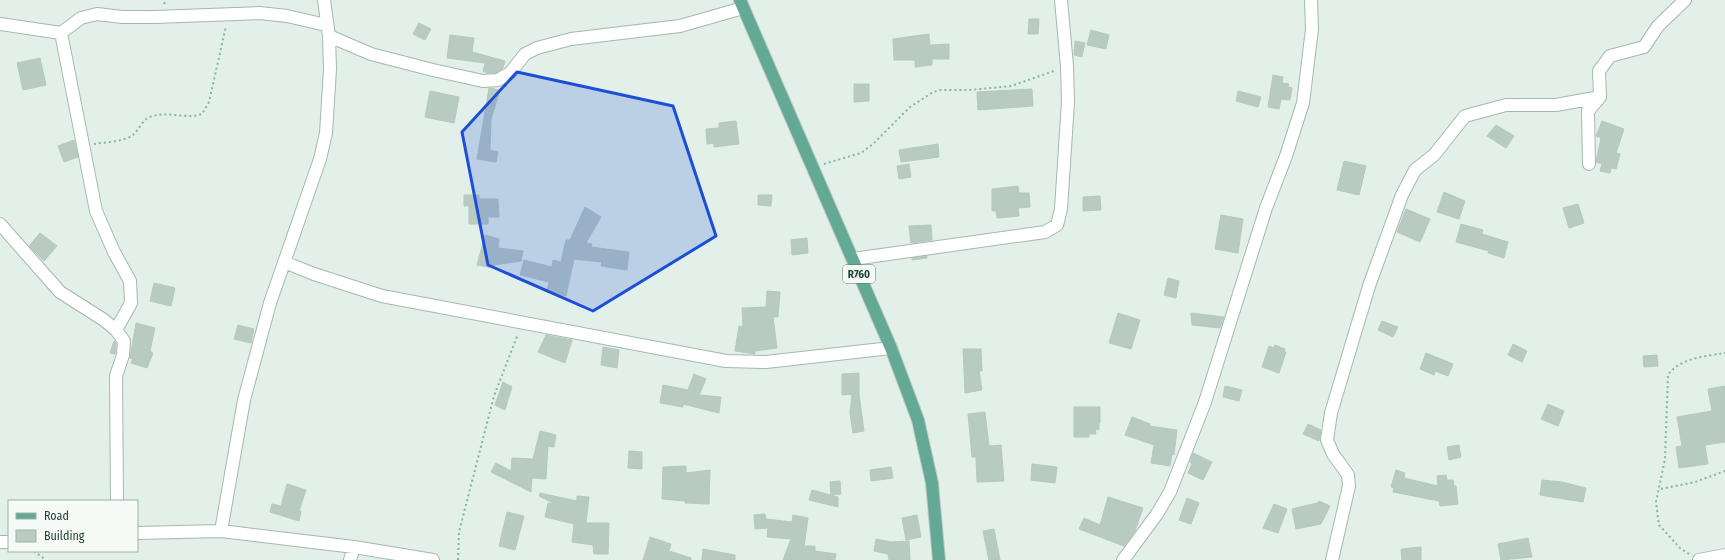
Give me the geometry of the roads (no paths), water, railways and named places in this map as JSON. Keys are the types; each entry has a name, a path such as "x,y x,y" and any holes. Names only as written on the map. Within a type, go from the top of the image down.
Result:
{"main road":[{"name":"R760","path":"742,4 891,348 918,420 932,483 939,560"}],"street":[{"path":"222,531 244,400 270,303 320,159 326,132 330,69 324,0"},
{"path":"853,259 1044,232 1056,224 1061,209 1068,102 1067,66 1061,0"},
{"path":"1123,560 1157,514 1170,492 1205,402 1266,208 1286,156 1303,103 1312,30 1311,0"},
{"path":"1589,164 1588,111 1600,97 1599,71 1610,56 1644,46 1658,26 1685,0"},
{"path":"0,24 61,33 82,18 97,14 122,17 155,17 229,13 260,13 280,15 327,30 371,54 484,81 498,80 510,74 526,54 537,48 571,39 680,26 742,4"},
{"path":"61,33 85,146 96,211 130,281 132,293 131,303 116,330"},
{"path":"1332,560 1349,486 1348,475 1333,454 1328,440 1331,413 1372,279 1402,195 1415,170 1434,155 1465,116 1506,105 1556,104 1600,97"},
{"path":"0,224 60,292 91,311 116,330 124,341 116,376 117,500"},
{"path":"284,262 314,274 382,296 726,361 766,362 891,348"},
{"path":"138,533 222,531 354,547 433,560"},
{"path":"350,560 354,547"},
{"path":"1703,559 1725,555"}]}
